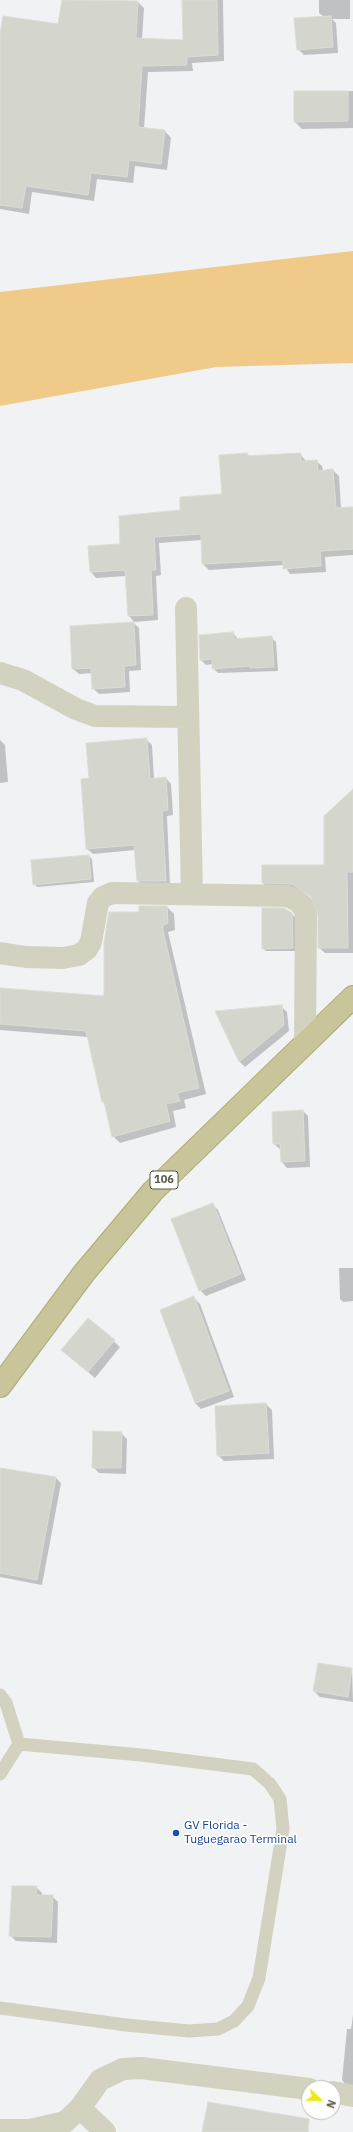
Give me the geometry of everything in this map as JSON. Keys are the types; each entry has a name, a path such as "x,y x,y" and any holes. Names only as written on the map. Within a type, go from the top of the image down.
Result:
{"highway":[{"name":"106","path":"0,1386 84,1272 154,1191 305,1042 353,997"}],"street":[{"path":"186,608 192,894"},
{"path":"0,673 24,680 76,709 95,716 188,717"},
{"path":"0,953 26,957 63,958 79,955 87,949 91,942 98,903 103,897 112,893 287,896 296,900 303,906 306,915 305,1042"},
{"path":"0,2130 31,2131 65,2122 80,2108 100,2080 123,2070 141,2068 301,2088"},
{"path":"341,2094 353,2096"},
{"path":"80,2108 105,2132"}],"lane":[{"path":"0,1695 6,1703 19,1744 0,1774"},
{"path":"0,2008 126,2025 189,2031 218,2029 234,2021 248,2006 258,1978 283,1828 280,1799 270,1784 253,1769 149,1756 19,1744"}],"shaded area":[{"path":"353,251 353,363 216,367 0,406 0,292"}],"building":[{"path":"62,0 138,1 136,38 183,40 182,0 217,0 218,55 187,57 187,65 142,66 138,127 165,130 161,164 129,160 127,177 91,173 88,195 26,186 22,208 0,205 0,34 3,16 58,24"},
{"path":"331,16 333,47 297,50 294,18"},
{"path":"294,91 348,91 348,121 294,122"},
{"path":"247,453 248,456 301,453 301,461 317,460 318,471 333,469 336,508 353,507 353,549 320,551 321,566 283,569 283,560 202,564 201,534 154,537 156,570 151,570 153,615 128,616 124,570 90,572 88,546 120,544 119,516 180,510 180,497 222,494 219,455"},
{"path":"134,622 136,665 124,666 125,687 92,689 91,668 72,669 70,626"},
{"path":"233,632 234,639 272,636 274,667 250,668 250,666 212,669 212,659 200,660 199,635"},
{"path":"147,738 150,779 166,777 168,810 162,811 166,881 137,881 134,845 86,849 81,779 89,778 86,743"},
{"path":"353,789 353,872 347,872 348,948 318,948 318,915 311,897 292,884 262,883 262,865 324,865 324,816"},
{"path":"89,855 91,879 33,885 31,860"},
{"path":"139,906 167,906 168,923 162,926 199,1088 177,1093 180,1101 166,1104 170,1121 112,1137 104,1102 102,1102 86,1031 0,1024 0,988 104,996 104,943 109,912 139,912"},
{"path":"262,908 284,908 292,913 293,948 262,949"},
{"path":"282,1005 284,1025 239,1062 215,1011"},
{"path":"303,1110 305,1161 281,1162 280,1144 273,1144 272,1112"},
{"path":"213,1203 241,1274 199,1291 171,1219"},
{"path":"194,1296 229,1391 195,1403 160,1310"},
{"path":"88,1318 115,1340 88,1372 61,1350"},
{"path":"266,1403 269,1453 217,1456 215,1406"},
{"path":"93,1431 122,1432 121,1468 92,1468"},
{"path":"0,1468 56,1477 37,1580 0,1573"},
{"path":"318,1663 352,1668 348,1697 313,1691"},
{"path":"12,1886 37,1886 36,1895 53,1895 51,1937 9,1936"},
{"path":"208,2102 301,2118 301,2120 309,2120 308,2132 202,2132"}],"place":[{"name":"GV Florida - Tuguegarao Terminal","path":"176,1833"}]}
